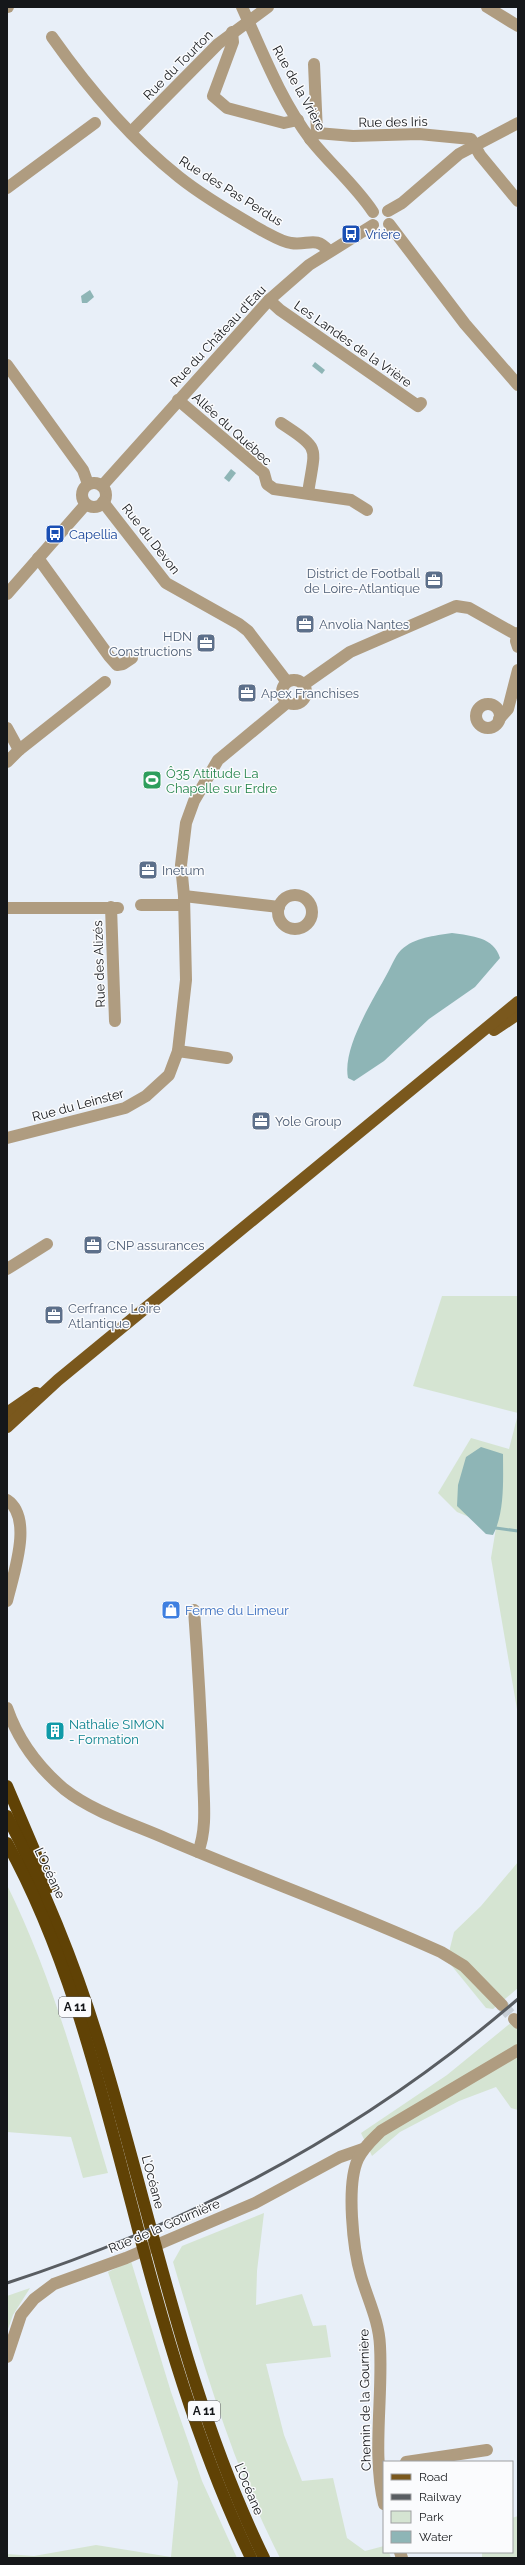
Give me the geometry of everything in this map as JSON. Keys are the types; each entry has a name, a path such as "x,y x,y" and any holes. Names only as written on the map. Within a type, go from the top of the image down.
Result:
{"highway":[{"path":"7,1786 55,1897 56,1919"},
{"name":"L’Océane","path":"7,1816 56,1919 97,2036 202,2406 227,2475 264,2558"},
{"name":"L’Océane","path":"8,1845 49,1935 76,2009 173,2354 218,2485 250,2558"}],"main road":[{"path":"7,1427 58,1380 307,1173 518,1002"},
{"path":"443,1064 518,1014"},
{"path":"7,1413 58,1380"}],"street":[{"name":"Rue de la Vrière","path":"242,7 282,91 298,120 314,136 373,212"},
{"name":"Rue du Tourton","path":"131,132 218,44 248,19 268,7"},
{"path":"487,7 518,26"},
{"path":"232,32 233,42 213,96 228,108 284,123 298,120"},
{"name":"Rue des Pas Perdus","path":"52,37 111,111 179,177 264,231 289,243 317,242 323,244 329,251"},
{"path":"314,64 314,136"},
{"path":"7,188 95,123"},
{"path":"388,211 391,217 389,224 383,228 373,225 371,218 373,212 378,208 388,211 402,203 446,164 474,146 518,123"},
{"name":"Rue des Iris","path":"314,136 404,134 460,137 471,139 474,146"},
{"path":"474,146 518,201"},
{"path":"389,224 465,324 518,385"},
{"name":"Rue du Château d'Eau","path":"102,486 269,300 291,279 329,251 373,225"},
{"name":"Les Landes de la Vrière","path":"269,300 280,310 418,406 421,403"},
{"path":"7,364 84,470 88,484"},
{"name":"Allée du Québec","path":"178,400 264,473 267,484 274,489 351,500 367,510"},
{"path":"281,423 310,442 315,451 308,493"},
{"path":"96,483 102,486 106,496 103,502 97,506 86,504 82,493 88,484 96,483"},
{"name":"Rue du Devon","path":"103,502 166,583 239,624 248,631 287,682"},
{"path":"7,594 86,504"},
{"path":"38,558 117,665 123,664 132,658"},
{"path":"303,685 350,652 456,606 469,608 518,638"},
{"path":"511,697 494,706 483,705 477,710 476,718 480,725 488,728 496,725 508,709 518,670"},
{"path":"294,680 303,685 306,692 304,698 295,704 288,702 282,692 287,682 294,680"},
{"path":"7,762 19,750 105,682"},
{"name":"Rue du Leinster","path":"7,1138 125,1108 146,1096 169,1075 178,1051 186,980 181,845 194,801 207,774 230,748 288,702"},
{"path":"494,706 499,711 500,719"},
{"path":"7,728 19,750"},
{"path":"142,905 184,901 279,907"},
{"name":"Rue des Alizés","path":"7,908 115,908 114,1021"},
{"path":"178,1051 228,1058"},
{"path":"7,1269 47,1244"},
{"path":"7,1500 19,1515 20,1532 18,1550 7,1601"},
{"path":"7,1510 12,1515 20,1532"},
{"path":"194,1610 201,1713 204,1818 202,1842 198,1852"},
{"path":"7,1708 14,1726 28,1751 64,1789 98,1809 198,1852 442,1952 464,1966 502,2005"},
{"name":"Chemin de la Gournière","path":"383,2485 379,2327 361,2277 353,2235 354,2175 357,2161 363,2149 391,2124 518,2050"},
{"name":"Rue de la Gournière","path":"7,2357 21,2315 34,2299 54,2284 126,2258 255,2203 340,2157 363,2149"},
{"path":"413,2461 487,2450"}],"green space":[{"path":"442,1296 518,1296 518,1413 413,1386"},
{"path":"518,1414 518,1715 491,1558 496,1528 457,1512 438,1493 471,1438 509,1449"},
{"path":"518,1862 518,1988 493,2009 486,2008 447,1960 454,1932 481,1906"},
{"path":"7,1885 38,1955 64,2027 108,2173 83,2178 71,2137 7,2132"},
{"path":"518,2017 518,2110 511,2108 496,2087 459,2101 400,2132 372,2156 361,2133 447,2075"},
{"path":"264,2213 257,2271 256,2305 302,2294 313,2326 326,2325 331,2357 266,2364 284,2435 302,2481 333,2478 347,2538 365,2551 383,2546 383,2553 389,2553 391,2558 280,2558 247,2486 207,2375 173,2262 182,2246"},
{"path":"131,2261 171,2392 202,2481 237,2558 7,2558 7,2554 34,2556 96,2545 171,2557 178,2482 108,2272"},
{"path":"30,2288 13,2315 7,2332 7,2296"},
{"path":"518,2516 518,2558 482,2558 482,2553 513,2553 513,2518"}],"water":[{"path":"90,290 94,297 87,303 82,303 81,296"},
{"path":"315,362 325,370 322,374 312,366"},
{"path":"231,469 236,473 229,482 224,478"},
{"path":"452,933 474,937 487,942 493,946 500,958 475,987 429,1019 384,1061 354,1081 348,1078 347,1066 354,1039 360,1024 399,952 412,942 432,936"},
{"path":"481,1447 503,1454 503,1485 500,1516 493,1535 486,1534 457,1506 458,1485 466,1457"}],"waterway":[{"path":"496,1528 518,1531"}],"tunnel":[{"path":"502,2005 514,2019"}],"railway":[{"path":"7,2283 77,2259 145,2231 212,2200 277,2166 340,2129 401,2089 461,2046 518,1999"}],"place":[{"name":"Vrière","path":"351,234"},
{"name":"Capellia","path":"55,534"},
{"name":"District de Football de Loire-Atlantique","path":"434,580"},
{"name":"Anvolia Nantes","path":"305,624"},
{"name":"HDN Constructions","path":"206,643"},
{"name":"Apex Franchises","path":"247,693"},
{"name":"Ô35 Attitude La Chapelle sur Erdre","path":"152,780"},
{"name":"Inetum","path":"148,870"},
{"name":"Yole Group","path":"261,1121"},
{"name":"CNP assurances","path":"93,1245"},
{"name":"Cerfrance Loire Atlantique","path":"54,1315"},
{"name":"Ferme du Limeur","path":"171,1610"},
{"name":"Nathalie SIMON - Formation","path":"55,1731"}]}
